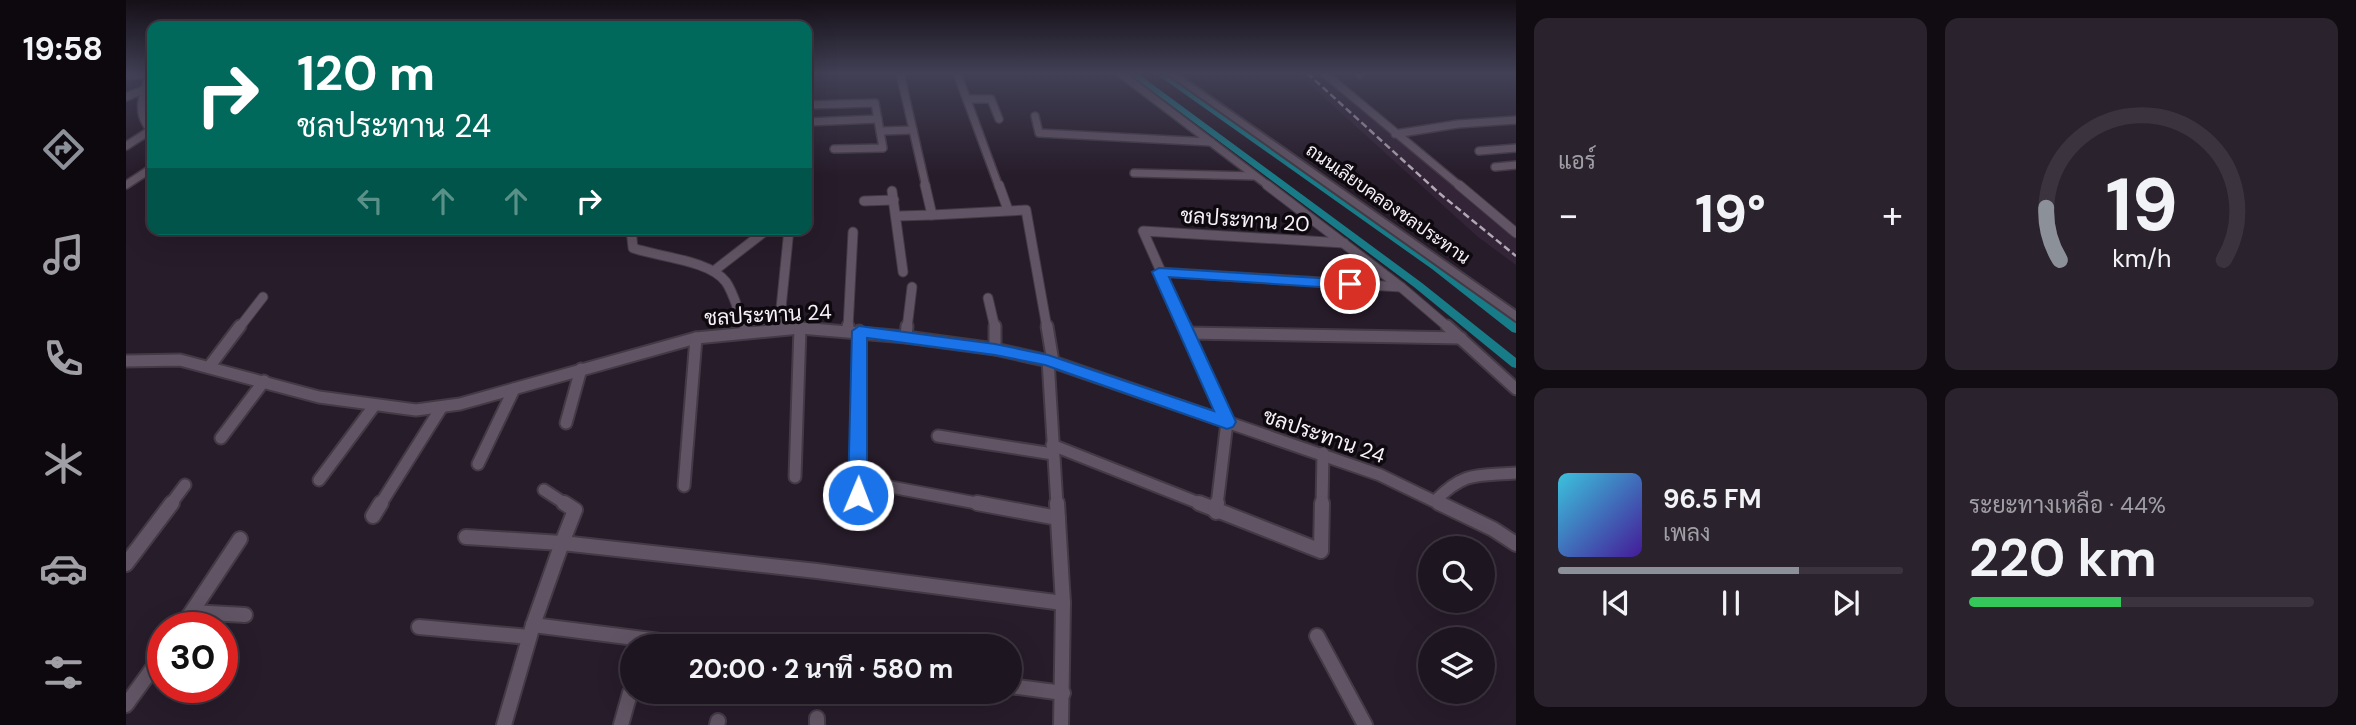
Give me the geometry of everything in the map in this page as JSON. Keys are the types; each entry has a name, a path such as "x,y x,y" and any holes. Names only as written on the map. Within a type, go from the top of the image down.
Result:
{"street":[{"path":"141,107 147,128"},
{"path":"834,149 883,148 876,107"},
{"path":"908,107 933,215"},
{"path":"970,107 1008,210"},
{"path":"994,107 999,120"},
{"path":"1165,107 1401,287 1516,389"},
{"name":"ถนนเลียบคลองชลประทาน","path":"1218,107 1516,317"},
{"name":"ถนนเลียบคลองชลประทาน","path":"1229,107 1516,306"},
{"path":"1363,107 1512,226 1516,233"},
{"path":"1035,116 1040,133 1211,142"},
{"path":"812,122 878,119"},
{"path":"1395,134 1458,124 1516,120"},
{"path":"880,131 913,130"},
{"path":"126,146 147,133"},
{"path":"1479,151 1516,148"},
{"path":"1495,167 1516,165"},
{"path":"126,185 147,171"},
{"path":"1134,173 1255,176"},
{"path":"864,201 893,196 898,216 903,272"},
{"path":"898,216 1026,210 1050,361 1052,450 1063,603 1063,693 1060,725"},
{"name":"ชลประทาน 20","path":"1159,272 1143,231 1344,243"},
{"path":"853,232 858,495"},
{"path":"632,235 633,248 650,256 715,270 726,282 747,331"},
{"path":"715,270 760,235"},
{"path":"779,329 788,235"},
{"path":"1216,512 1227,422 1159,272 1401,287"},
{"path":"906,337 912,287"},
{"path":"209,367 263,297"},
{"path":"988,298 995,323 995,349"},
{"path":"795,477 800,328"},
{"name":"ชลประทาน 24","path":"126,361 180,360 319,397 397,409 442,408 696,338 800,328 906,337 995,349 1050,361 1323,453 1436,500 1516,544"},
{"path":"1187,333 1461,338"},
{"path":"684,486 696,338"},
{"path":"566,423 581,369"},
{"path":"221,438 264,381"},
{"path":"478,464 514,389"},
{"path":"319,480 374,406"},
{"path":"373,516 442,408"},
{"path":"938,436 1052,450 1321,551 1323,453"},
{"path":"1436,500 1453,483 1516,473"},
{"path":"126,564 185,485"},
{"path":"880,485 1058,518"},
{"path":"504,725 531,631 575,510 544,490"},
{"path":"466,537 562,543 817,571 1063,603"},
{"path":"192,612 240,539"},
{"path":"238,615 245,615"},
{"path":"419,626 531,631 620,639"},
{"path":"1317,636 1365,725"},
{"path":"126,705 147,675"},
{"path":"1022,688 1063,693"},
{"path":"621,725 628,704"}],"shaded area":[{"path":"1334,107 1361,107 1516,237 1516,265 1478,237"}],"waterway":[{"path":"1178,107 1418,285 1516,364"},
{"path":"1207,107 1436,267 1516,329"}],"railway":[{"path":"1344,107 1439,193 1516,256"}],"route":[{"path":"858,495 859,331 995,349 1048,360 1227,422 1159,272 1350,284"}]}
